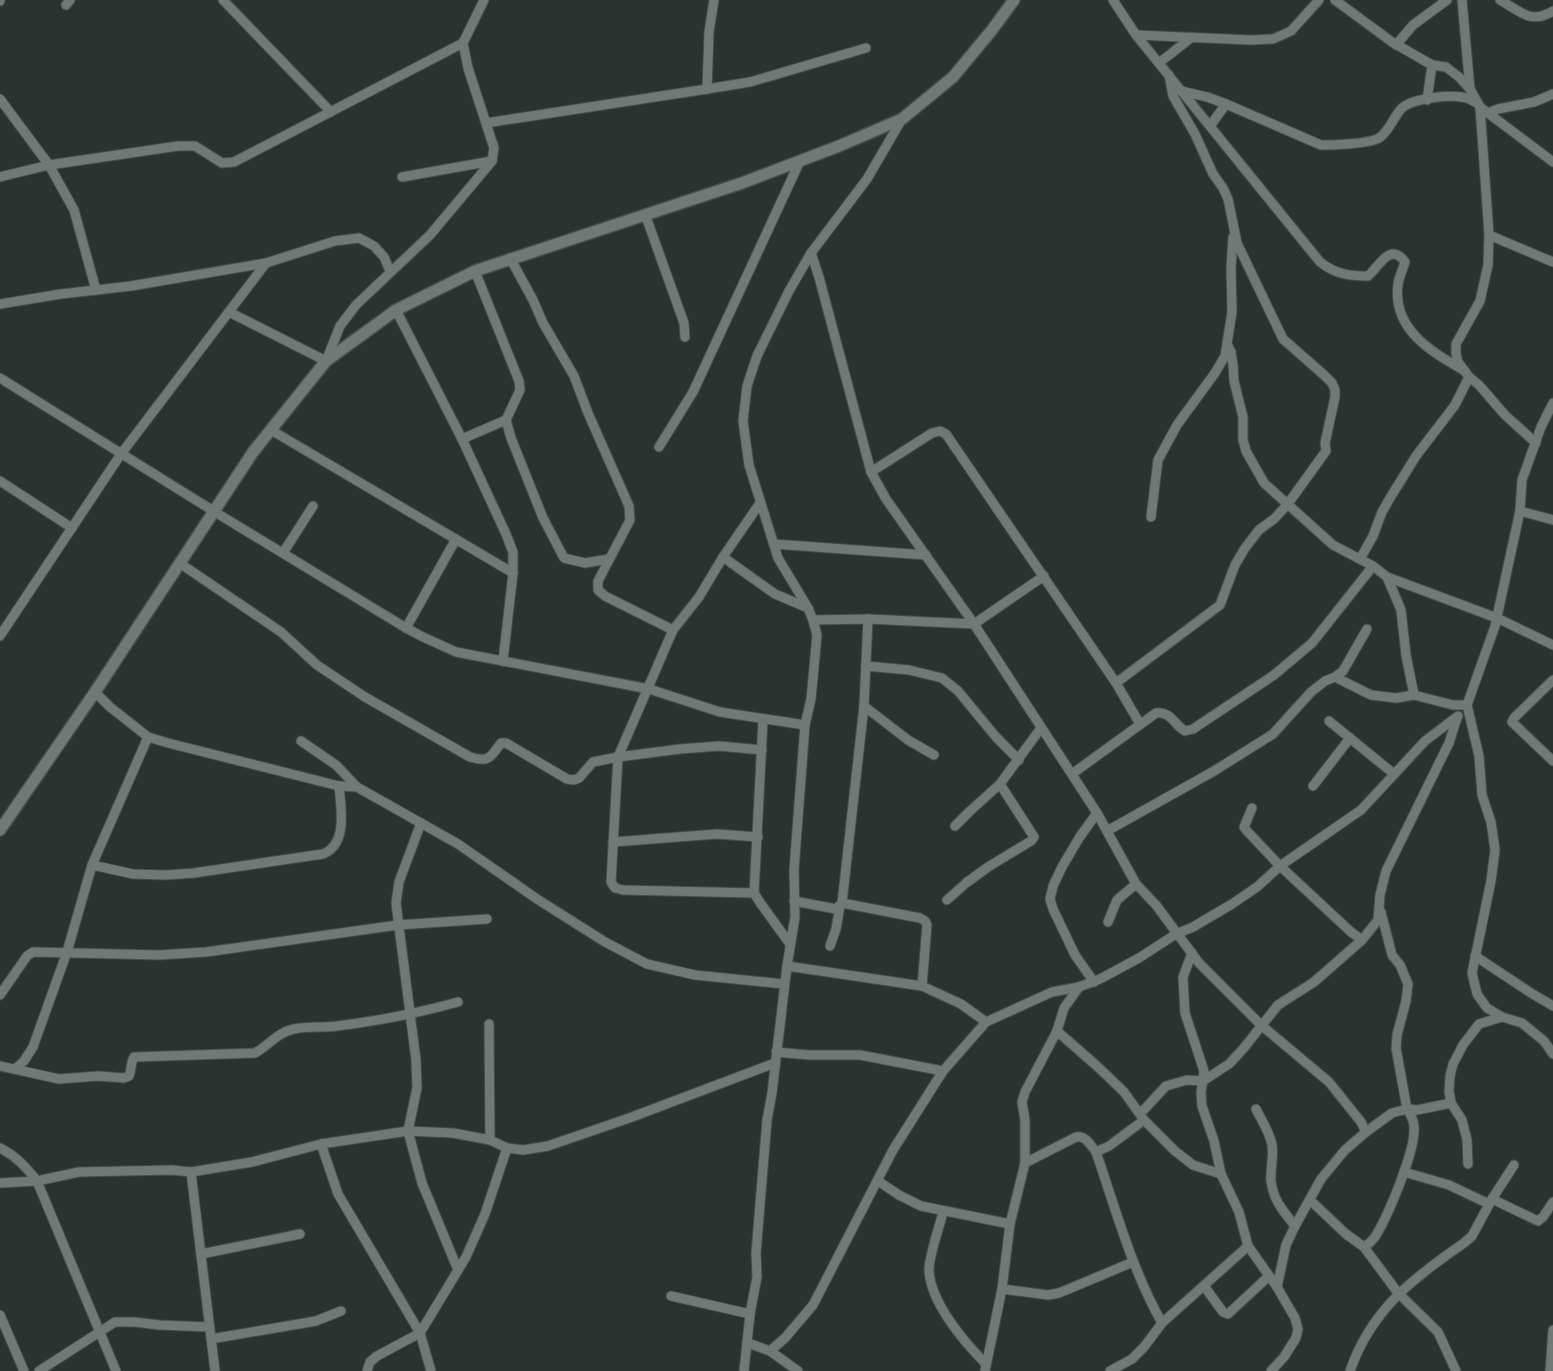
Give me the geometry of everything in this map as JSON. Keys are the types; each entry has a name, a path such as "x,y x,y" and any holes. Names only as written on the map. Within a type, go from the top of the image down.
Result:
{"street":[{"path":"223,0 331,112"},
{"path":"0,177 49,165 178,146 195,146 222,163 234,162 463,43 484,0"},
{"path":"707,89 708,32 714,0"},
{"path":"0,830 181,564 253,452 326,361 396,310 475,271 742,183 902,119 953,76 1014,0"},
{"path":"1113,0 1136,35 1313,255 1327,267 1348,276 1368,276 1375,271 1387,255 1391,254 1403,258 1406,262 1398,284 1403,318 1412,333 1435,354 1467,374 1505,415 1536,443"},
{"path":"1136,35 1251,40 1273,38 1291,31 1318,0"},
{"path":"1336,0 1396,45 1432,65 1446,67 1459,77 1482,108 1489,235 1488,265 1480,301 1456,344 1458,362 1467,374"},
{"path":"1396,45 1414,25 1447,0"},
{"path":"1462,0 1470,90"},
{"path":"1500,0 1531,17 1544,16 1553,11"},
{"path":"1159,63 1192,37"},
{"path":"326,361 340,326 356,305 430,235 492,161 494,148 468,68 463,43"},
{"path":"486,123 750,82 866,48"},
{"path":"1427,100 1432,65"},
{"path":"1116,683 1220,605 1235,565 1245,548 1259,530 1274,519 1287,504 1326,451 1325,443 1336,397 1332,384 1324,375 1283,339 1237,243 1228,199 1223,188 1212,174 1195,134 1173,96 1169,75"},
{"path":"1181,91 1207,96 1321,145 1337,145 1378,138 1403,107 1411,101 1451,96 1466,98 1553,162"},
{"path":"1482,108 1498,109 1534,102 1553,94"},
{"path":"0,99 49,165 74,210 96,290"},
{"path":"1210,126 1226,104"},
{"path":"744,1371 750,1314 757,1277 756,1253 766,1120 772,1093 784,984 795,917 794,870 805,725 811,699 817,646 814,620 778,558 749,465 743,421 747,386 757,356 789,291 811,253 867,179 902,119"},
{"path":"402,177 492,161"},
{"path":"659,447 693,392 800,161"},
{"path":"645,214 684,323 685,337"},
{"path":"1151,517 1158,460 1177,425 1215,373 1225,356 1228,346 1232,312 1231,268 1234,229"},
{"path":"1489,235 1553,262"},
{"path":"0,304 131,286 266,263 335,241 359,238 374,246 384,257 390,271"},
{"path":"811,253 872,472 886,499 974,624 1072,774 1097,813 1136,884 1156,905 1199,963 1261,1025 1329,1082 1362,1122 1366,1132"},
{"path":"510,258 543,322 574,376 588,413 629,506 630,520 598,581 598,590 605,596 672,630"},
{"path":"0,636 121,454 266,263"},
{"path":"475,271 518,381 520,390 506,420 511,438 543,518 564,558 585,563 609,559"},
{"path":"396,310 462,439 513,552 513,573 504,660"},
{"path":"229,312 326,361"},
{"path":"1228,346 1231,352 1234,381 1243,417 1243,440 1246,451 1264,483 1333,545 1373,566 1387,577 1497,618 1553,645"},
{"path":"1360,559 1373,536 1382,512 1390,498 1416,456 1455,405 1467,374"},
{"path":"0,378 406,628 456,652 648,689 720,712 805,725"},
{"path":"770,1351 785,1338 813,1305 893,1150 943,1071 986,1022 1052,992 1094,982 1139,958 1176,934 1193,927 1257,887 1280,866 1362,810 1425,741 1467,708 1497,618 1520,512 1522,480 1553,403"},
{"path":"462,439 506,420"},
{"path":"271,430 513,573"},
{"path":"872,472 932,433 940,431 946,434 1116,683 1140,724"},
{"path":"0,481 72,528"},
{"path":"754,893 632,890 615,888 611,882 618,757 672,630 699,597 723,557 760,503"},
{"path":"283,553 313,506"},
{"path":"1520,512 1553,520"},
{"path":"406,628 456,539"},
{"path":"774,544 926,555"},
{"path":"723,557 775,594 808,608"},
{"path":"181,564 282,632 325,670 366,697 480,761 491,757 501,743 506,743 567,779 574,780 579,778 593,762 618,757 719,746 762,750"},
{"path":"1072,774 1156,713 1163,712 1185,731 1193,728 1274,675 1312,643 1373,566"},
{"path":"814,620 868,619 974,624 1044,576"},
{"path":"1387,577 1401,610 1406,655 1414,694"},
{"path":"830,946 841,905 864,706 868,619"},
{"path":"1107,831 1214,772 1272,734 1311,692 1325,680 1335,678 1343,671 1367,629"},
{"path":"866,666 909,670 942,678 958,691 996,737 1018,760"},
{"path":"1335,678 1371,695 1396,698 1414,694 1467,708"},
{"path":"1553,680 1512,722 1553,761"},
{"path":"95,692 110,707 148,737 339,786 357,787"},
{"path":"864,706 908,740 934,755"},
{"path":"1467,708 1479,756 1482,795 1491,822 1495,850 1491,881 1472,973 1477,994 1487,1008 1502,1017 1522,1023 1544,1041 1553,1054"},
{"path":"1096,1152 1109,1146 1142,1117 1166,1086 1187,1080 1203,1081 1229,1064 1278,1005 1314,982 1362,940 1378,920 1380,895 1386,870 1449,743 1458,716"},
{"path":"763,720 754,893 790,944"},
{"path":"1329,721 1394,774"},
{"path":"955,826 1000,784 1041,728"},
{"path":"15,1069 24,1061 33,1047 67,952 92,865 148,737"},
{"path":"1313,786 1350,738"},
{"path":"301,740 336,765 357,787 458,844 606,942 647,964 695,975 784,984"},
{"path":"947,900 966,883 1034,837 1000,784"},
{"path":"92,865 133,874 166,875 194,873 323,854 332,850 337,842 342,819 339,786"},
{"path":"1252,808 1244,827 1280,866 1362,940"},
{"path":"1094,982 1075,955 1052,909 1050,899 1052,886 1062,867 1079,838 1097,813"},
{"path":"421,823 399,882 396,903 411,1014 417,1088 408,1131 422,1184 458,1270"},
{"path":"613,842 717,834 758,836"},
{"path":"1108,922 1117,900 1136,884"},
{"path":"794,901 836,909 841,905 920,918 925,921 927,926 922,986"},
{"path":"1364,1247 1375,1237 1404,1172 1414,1141 1414,1127 1412,1117 1407,1110 1396,1048 1408,984 1400,965 1392,955 1380,910"},
{"path":"0,996 27,956 33,952 159,955 206,952 398,925 487,919"},
{"path":"1192,954 1183,977 1185,1013 1204,1071 1201,1093 1202,1106 1214,1141 1221,1174 1239,1212 1248,1246 1277,1287 1295,1318 1298,1329 1296,1338 1284,1357 1271,1371"},
{"path":"1475,956 1553,1006"},
{"path":"787,966 922,986 962,1004 986,1022"},
{"path":"986,1367 1002,1288 1010,1224 1025,1163 1025,1120 1022,1102 1025,1092 1057,1031 1064,1008 1079,987"},
{"path":"0,1066 59,1079 98,1076 124,1078 129,1076 131,1062 134,1057 256,1053 268,1046 274,1037 294,1029 335,1026 411,1014 458,1002"},
{"path":"1468,1164 1467,1140 1462,1120 1451,1103 1449,1092 1450,1076 1453,1064 1462,1045 1479,1024 1502,1017"},
{"path":"489,1024 490,1140"},
{"path":"1057,1031 1124,1092 1142,1117 1175,1151 1193,1165 1221,1174"},
{"path":"776,1052 809,1055 860,1055 943,1071"},
{"path":"0,1183 37,1181 79,1172 172,1170 191,1172 252,1162 321,1144 408,1131 452,1133 490,1140 507,1148 524,1150 548,1146 632,1117 775,1063"},
{"path":"1277,1287 1286,1245 1295,1226 1321,1179 1345,1150 1392,1113 1451,1103"},
{"path":"1256,1110 1266,1128 1272,1145 1271,1180 1274,1194 1280,1207 1295,1226"},
{"path":"1025,1163 1076,1137 1081,1136 1085,1138 1096,1152 1133,1262 1144,1290 1162,1323"},
{"path":"321,1144 338,1194 420,1333 431,1371"},
{"path":"0,1148 9,1152 24,1165 37,1181 116,1371"},
{"path":"366,1371 370,1362 376,1356 420,1333 458,1270 485,1214 507,1148"},
{"path":"1350,1371 1361,1343 1398,1293 1472,1236 1514,1165"},
{"path":"191,1172 215,1371"},
{"path":"1404,1172 1449,1185 1538,1220 1543,1217 1553,1202"},
{"path":"878,1181 920,1206 1010,1224"},
{"path":"1310,1200 1346,1234 1364,1247 1398,1293 1438,1332 1456,1371"},
{"path":"943,1212 929,1269 932,1287 959,1334 986,1367"},
{"path":"201,1254 300,1234"},
{"path":"1110,1371 1132,1359 1144,1347 1162,1323 1248,1246"},
{"path":"1002,1288 1048,1295 1059,1293 1133,1262"},
{"path":"1204,1286 1223,1312 1228,1314 1269,1276"},
{"path":"671,1296 750,1314"},
{"path":"211,1339 316,1321 341,1312"},
{"path":"0,1315 24,1371"},
{"path":"39,1371 115,1322 210,1327"},
{"path":"1550,1371 1553,1330"},
{"path":"748,1343 770,1351 798,1371"}]}
